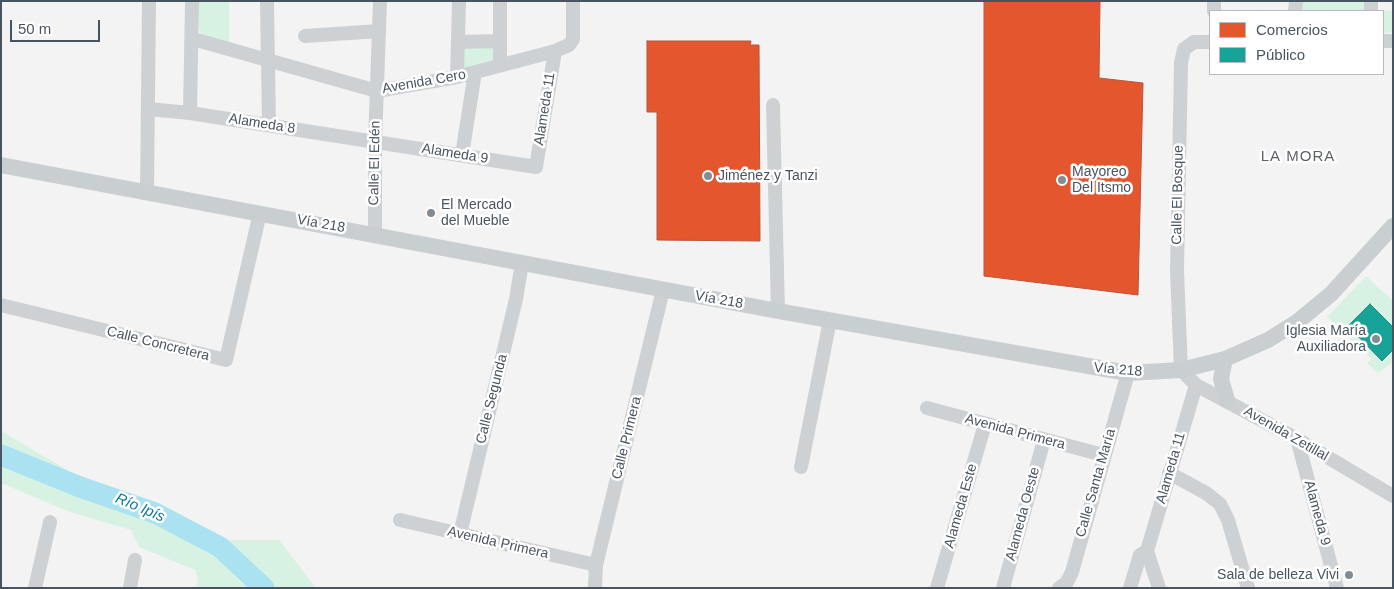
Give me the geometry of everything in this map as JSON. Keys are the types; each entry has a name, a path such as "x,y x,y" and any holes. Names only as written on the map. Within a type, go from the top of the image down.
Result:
{"main road":[{"name":"Vía 218","path":"1,165 375,234 663,290 1128,373 1181,370 1225,359 1268,340 1297,322 1331,294 1393,226"},
{"path":"1225,359 1221,379 1227,400"}],"street":[{"path":"148,192 149,1"},
{"path":"190,113 193,39 192,1"},
{"path":"266,1 269,125"},
{"name":"Calle El Edén","path":"375,234 375,142 380,1"},
{"path":"457,77 459,1"},
{"path":"500,1 500,65"},
{"name":"Avenida Cero","path":"193,39 268,62 377,91 457,77 555,51 569,45 573,39 573,1"},
{"path":"305,36 379,31"},
{"path":"458,42 500,41"},
{"name":"Calle El Bosque","path":"1181,370 1177,271 1181,63 1184,49 1194,42 1209,42"},
{"name":"Alameda 11","path":"536,167 555,51"},
{"path":"462,155 475,72"},
{"path":"773,105 778,311"},
{"name":"Alameda 8","path":"148,109 190,113 375,142"},
{"name":"Alameda 9","path":"375,142 536,167"},
{"name":"Calle Concretera","path":"1,305 226,360 260,213"},
{"name":"Calle Segunda","path":"460,534 516,300 522,263"},
{"name":"Calle Primera","path":"595,588 596,565 663,290"},
{"path":"800,467 830,320"},
{"name":"Avenida Zetillal","path":"1181,370 1196,385 1227,400 1393,496"},
{"name":"Calle Santa María","path":"1059,588 1067,582 1072,572 1103,455 1128,373"},
{"name":"Alameda 11","path":"1130,588 1140,555 1147,551 1196,385"},
{"name":"Avenida Primera","path":"928,408 1103,455"},
{"name":"Alameda Este","path":"937,588 984,424"},
{"name":"Alameda 9","path":"1296,439 1337,588"},
{"name":"Alameda Oeste","path":"1003,588 1044,440"},
{"path":"1169,473 1220,504 1228,520 1248,588"},
{"name":"Avenida Primera","path":"400,520 596,565"},
{"path":"36,588 50,522"},
{"path":"1147,551 1159,588"},
{"path":"130,588 135,560"}],"green space":[{"path":"197,1 229,1 229,44 205,37 200,32 197,24"},
{"path":"1302,1 1366,1 1365,10 1301,10"},
{"path":"1393,10 1393,32 1384,33 1384,11"},
{"path":"497,43 498,63 459,73 460,45"},
{"path":"1366,276 1393,301 1393,327 1370,304 1348,326 1382,361 1393,350 1393,362 1378,373 1367,363 1372,359 1327,317"},
{"path":"1,431 81,478 162,507 227,540 279,540 316,588 196,588 198,579 195,570 139,547 131,530 70,512 1,483"}],"building: Comercios":[{"name":"Mayoreo Del Itsmo","path":"984,1 1100,1 1099,78 1143,83 1138,295 984,276"},
{"name":"Jiménez y Tanzi","path":"647,41 751,41 750,45 759,45 760,241 657,240 657,112 647,112"}],"building: Público":[{"name":"Iglesia María Auxiliadora","path":"1370,304 1393,327 1393,350 1382,361 1348,326"}],"waterway":[{"name":"Río Ipís","path":"1,455 80,487 155,513 220,547 264,588"}],"place":[{"name":"Jiménez y Tanzi","path":"708,176"},
{"name":"Mayoreo Del Itsmo","path":"1062,180"},
{"name":"El Mercado del Mueble","path":"431,213"},
{"name":"Iglesia María Auxiliadora","path":"1376,339"},
{"name":"Sala de belleza Vivi","path":"1349,575"}],"district":[{"name":"LA MORA","path":"1298,157"}]}
